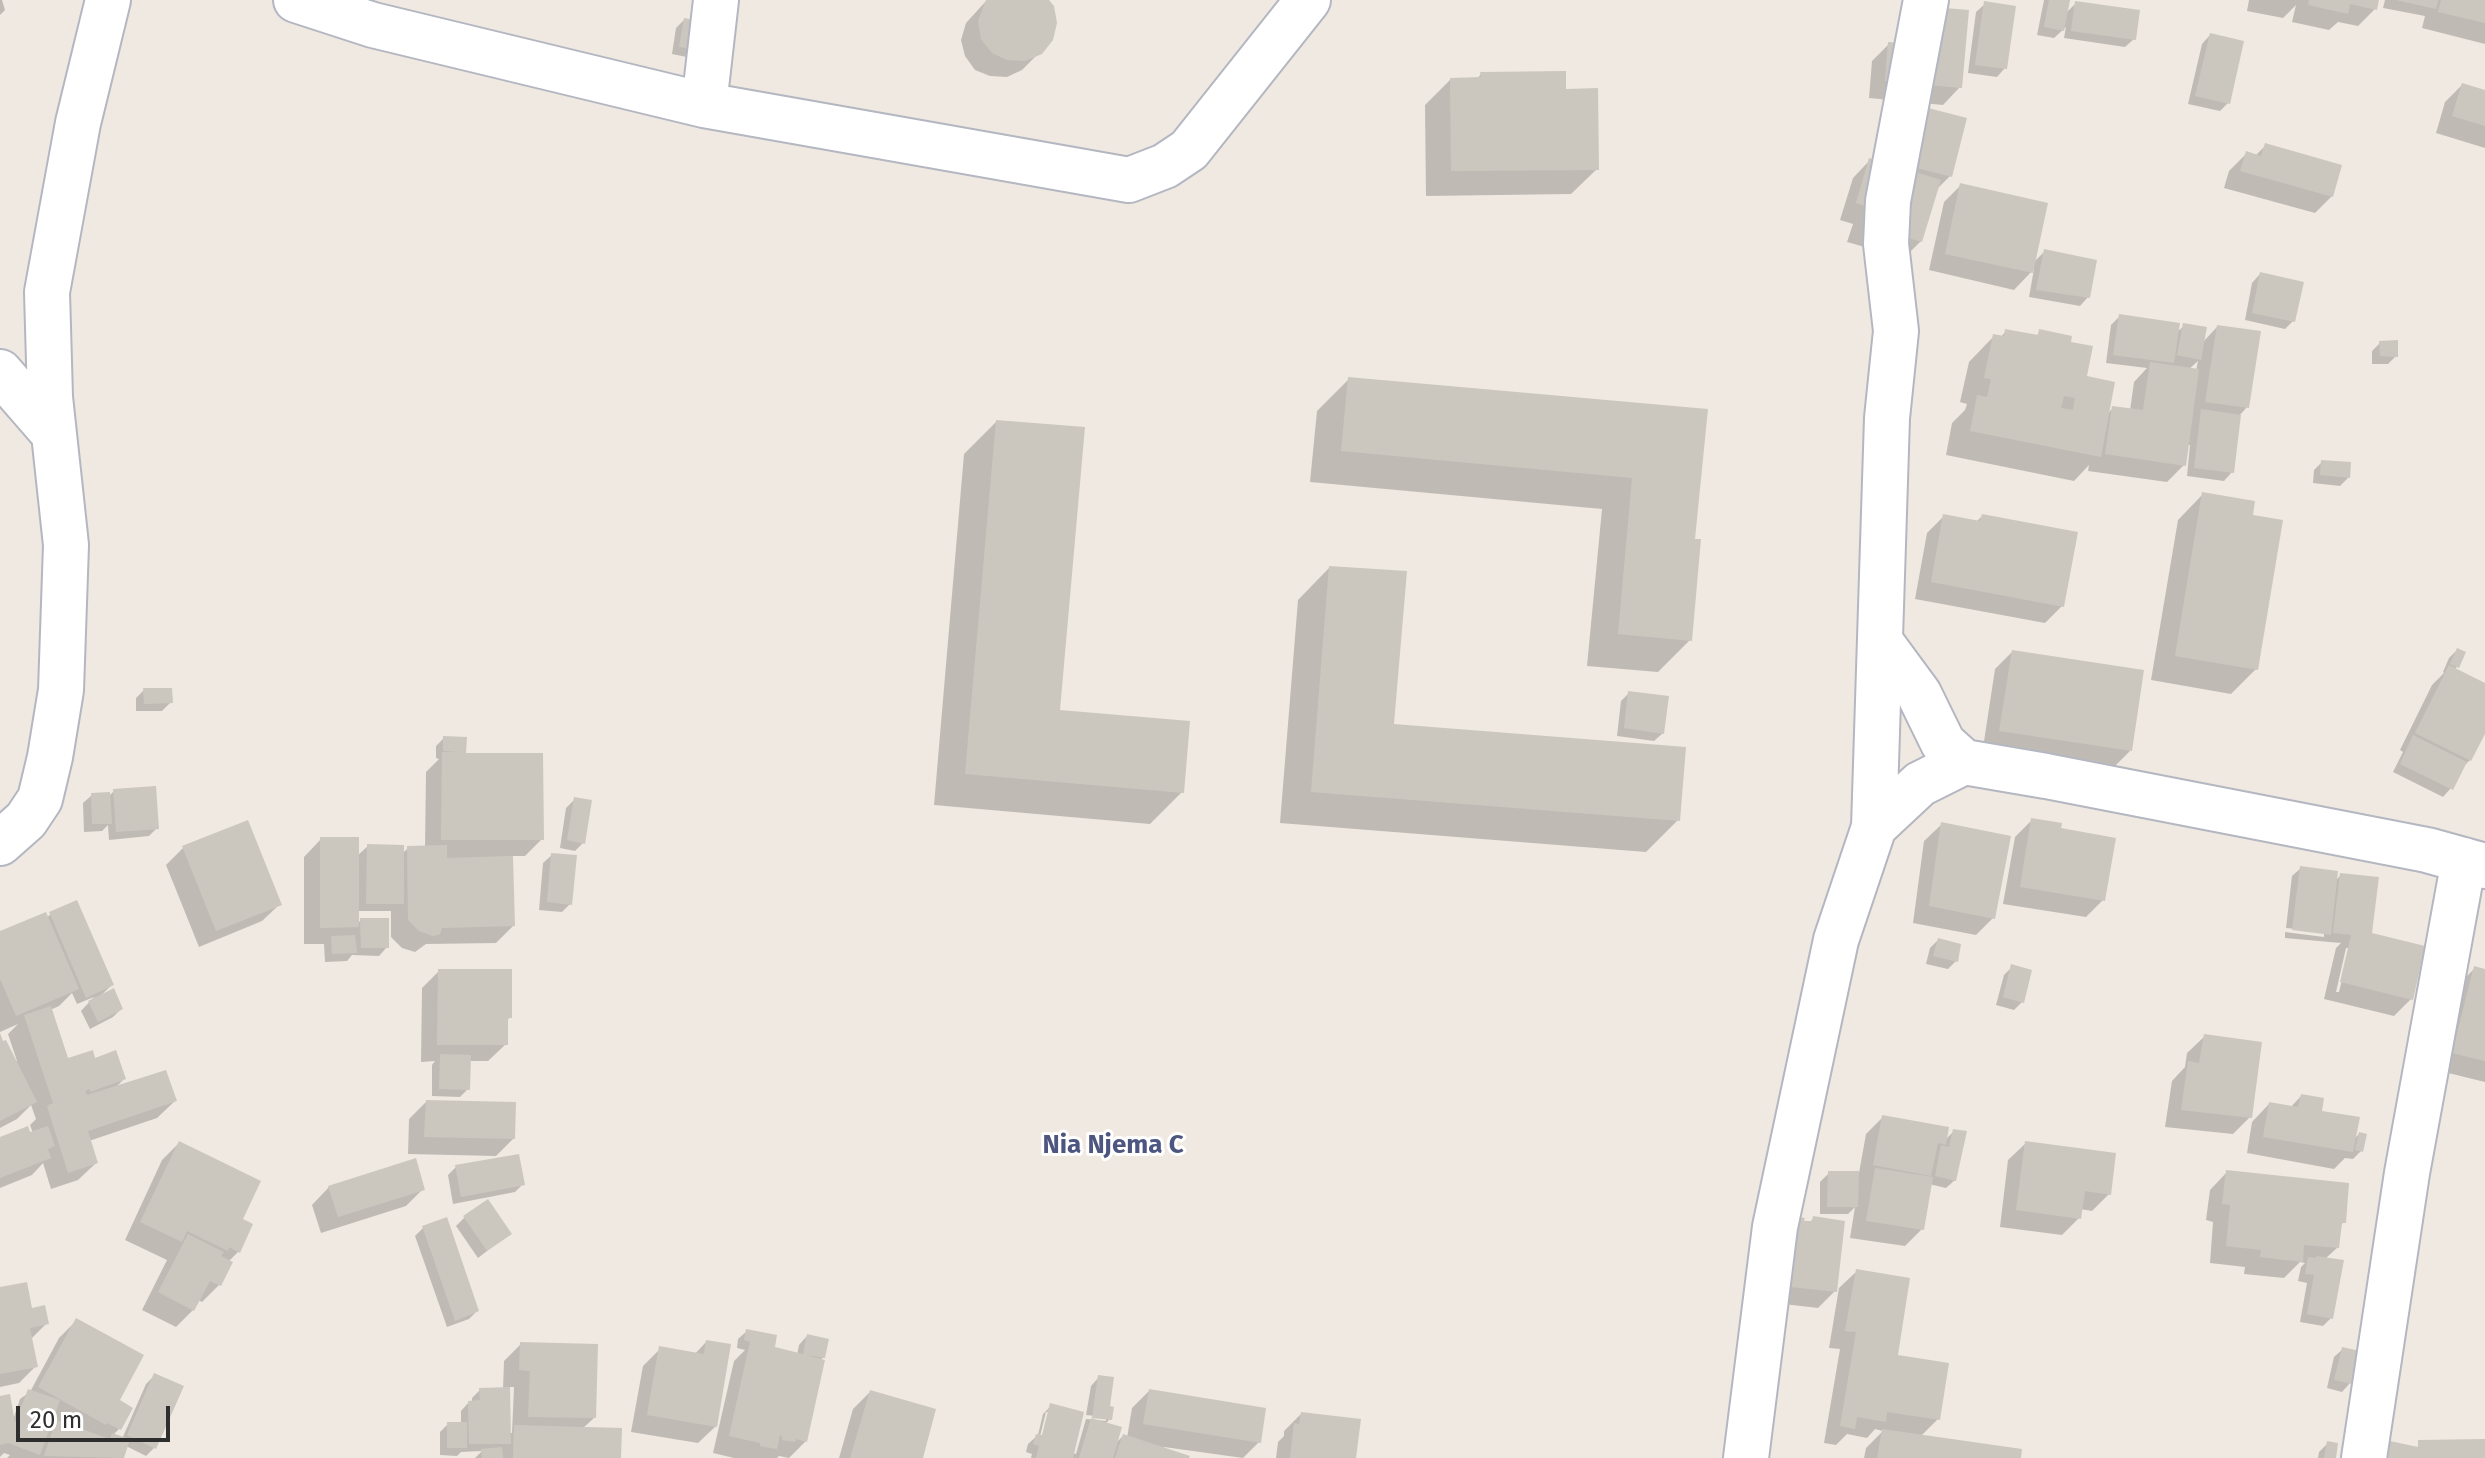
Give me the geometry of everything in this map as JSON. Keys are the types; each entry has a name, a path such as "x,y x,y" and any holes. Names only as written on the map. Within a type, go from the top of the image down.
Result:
{"street":[{"path":"0,843 26,820 40,799 61,690 66,545 50,397 47,292 78,123 108,0"},
{"path":"296,0 373,25 704,105 1129,180 1165,166 1189,150 1308,0"},
{"path":"704,105 716,0"},
{"path":"1748,1457 1775,1227 1836,940 1874,827 1887,418 1896,331 1886,244 1888,201 1926,0"},
{"path":"0,372 54,434"},
{"path":"1880,641 1919,694 1943,743 1964,762 2396,844 2475,863 2407,1173 2364,1458"},
{"path":"1874,827 1920,784 1964,762"}],"building":[{"path":"986,0 1049,0 1054,6 1057,23 1053,40 1042,54 1025,61 1007,60 992,53 981,39 978,21"},
{"path":"2049,0 2070,0 2064,31 2044,27"},
{"path":"2309,0 2379,0 2377,10 2350,4 2348,14 2308,5"},
{"path":"2396,0 2438,0 2436,9"},
{"path":"2441,0 2485,0 2485,23 2438,12"},
{"path":"1984,1 2016,6 2007,69 1975,65"},
{"path":"2075,1 2140,10 2136,40 2071,31"},
{"path":"1932,7 1969,10 1962,88 1885,81 1888,42 1929,45"},
{"path":"684,18 711,23 707,51 679,47"},
{"path":"2210,33 2244,41 2230,104 2195,96"},
{"path":"1566,71 1566,89 1598,88 1599,170 1451,171 1450,78 1481,77 1480,72"},
{"path":"2462,83 2485,90 2485,126 2452,116"},
{"path":"1905,102 1967,118 1952,177 1890,161"},
{"path":"2265,143 2342,165 2333,197 2240,171 2246,151 2261,156"},
{"path":"1869,158 1941,180 1922,242 1863,225 1869,207 1856,203"},
{"path":"1960,183 2048,203 2033,273 1945,254"},
{"path":"2044,249 2097,260 2090,298 2036,290"},
{"path":"2260,272 2304,282 2295,322 2252,313"},
{"path":"2119,314 2180,323 2174,363 2113,355"},
{"path":"2183,323 2207,327 2201,360 2177,355"},
{"path":"2217,325 2261,331 2249,408 2205,402"},
{"path":"2005,329 2038,335 2039,329 2072,336 2071,342 2093,346 2087,376 2115,382 2101,457 1970,431 1977,395 1987,397 1991,379 1984,378 1993,334 2004,336","holes":["2064,396 2075,398 2073,410 2061,408"]},
{"path":"2398,340 2398,357 2380,356 2379,341"},
{"path":"2150,362 2199,369 2186,466 2105,454 2112,406 2143,410"},
{"path":"1348,377 1708,409 1695,539 1701,539 1692,641 1618,634 1632,478 1341,451"},
{"path":"2201,409 2241,415 2234,473 2194,468"},
{"path":"996,420 1085,427 1060,710 1190,721 1184,793 965,774"},
{"path":"2321,460 2351,462 2350,478 2320,475"},
{"path":"2202,492 2255,501 2253,515 2283,520 2258,670 2175,656"},
{"path":"1943,514 1980,521 1982,514 2078,532 2064,607 1931,582"},
{"path":"1329,566 1407,571 1394,724 1686,747 1680,821 1311,792"},
{"path":"2457,648 2466,652 2459,668 2450,664"},
{"path":"2012,650 2144,670 2132,751 1999,731"},
{"path":"2449,665 2485,683 2485,734 2471,761 2415,733"},
{"path":"143,688 172,688 173,703 144,704"},
{"path":"1628,691 1669,696 1664,734 1624,728"},
{"path":"2413,735 2467,762 2453,790 2400,764"},
{"path":"443,736 467,737 466,753 543,753 544,840 441,840 442,752 460,752 443,751"},
{"path":"156,786 159,829 116,832 113,789"},
{"path":"110,792 112,824 92,824 91,793"},
{"path":"574,797 592,800 585,844 567,840"},
{"path":"2031,818 2062,823 2061,828 2116,838 2105,901 2020,887"},
{"path":"248,820 282,905 216,931 182,846"},
{"path":"1941,822 2011,836 1995,919 1929,906"},
{"path":"320,837 359,837 359,927 320,928"},
{"path":"367,844 404,845 404,904 366,904"},
{"path":"447,845 447,858 513,856 515,926 442,928 440,934 433,936 419,931 408,920 407,846"},
{"path":"551,853 577,855 572,905 547,902"},
{"path":"2300,866 2338,871 2331,935 2292,930"},
{"path":"2340,873 2379,877 2372,933 2425,946 2413,1000 2340,982 2351,935 2333,933"},
{"path":"77,900 114,985 86,998 49,912"},
{"path":"46,912 79,989 16,1016 0,979 0,931"},
{"path":"360,918 389,918 389,948 361,948"},
{"path":"355,935 357,953 332,954 331,936"},
{"path":"1938,938 1961,944 1958,962 1933,956"},
{"path":"2011,964 2032,970 2024,1003 2003,997"},
{"path":"2474,966 2485,969 2485,1061 2452,1053"},
{"path":"438,969 512,969 512,1018 508,1018 508,1045 437,1045"},
{"path":"114,988 123,1009 98,1022 88,1001"},
{"path":"51,1006 68,1058 93,1050 95,1058 116,1050 126,1079 85,1091 87,1095 166,1070 177,1101 88,1131 98,1163 68,1173 47,1106 53,1103 24,1015"},
{"path":"0,1033 37,1102 0,1121"},
{"path":"2204,1034 2262,1042 2252,1118 2181,1110 2188,1061 2199,1063"},
{"path":"440,1054 471,1055 470,1090 439,1089"},
{"path":"2301,1094 2324,1098 2322,1111 2360,1117 2353,1152 2263,1137 2269,1102 2298,1107"},
{"path":"426,1100 516,1102 515,1139 424,1137"},
{"path":"1882,1115 1949,1127 1946,1145 1938,1143 1931,1176 1873,1165"},
{"path":"28,1126 30,1132 48,1126 55,1146 48,1149 51,1158 0,1178 0,1137"},
{"path":"1953,1129 1967,1131 1956,1181 1935,1176 1941,1145 1949,1147"},
{"path":"2359,1132 2367,1134 2363,1152 2355,1150"},
{"path":"179,1141 261,1181 243,1219 253,1224 240,1253 229,1247 228,1251 187,1231 182,1242 140,1222"},
{"path":"2025,1141 2116,1153 2111,1195 2085,1191 2081,1219 2016,1210"},
{"path":"519,1154 525,1185 461,1197 455,1165"},
{"path":"416,1158 425,1190 338,1217 328,1186"},
{"path":"1875,1168 1933,1177 1924,1230 1866,1221"},
{"path":"2226,1170 2349,1183 2346,1223 2342,1223 2339,1248 2304,1245 2303,1262 2260,1257 2261,1250 2226,1246 2230,1205 2222,1204"},
{"path":"1828,1171 1859,1171 1858,1207 1827,1207"},
{"path":"488,1199 512,1234 487,1251 463,1216"},
{"path":"1813,1216 1845,1221 1837,1292 1791,1287 1799,1217 1812,1221"},
{"path":"447,1217 479,1311 455,1321 422,1226"},
{"path":"188,1234 224,1252 221,1256 233,1262 221,1286 210,1281 194,1311 158,1292"},
{"path":"2308,1257 2344,1260 2333,1319 2307,1314 2314,1275 2305,1274"},
{"path":"1856,1269 1910,1278 1898,1355 1949,1363 1940,1420 1887,1412 1886,1422 1857,1417 1855,1429 1840,1426 1856,1332 1845,1331"},
{"path":"27,1282 32,1308 45,1305 49,1324 30,1328 38,1367 0,1374 0,1287"},
{"path":"76,1318 144,1355 120,1400 133,1408 121,1430 106,1425 38,1387"},
{"path":"746,1329 777,1335 775,1347 803,1354 807,1334 829,1339 825,1358 806,1355 825,1360 807,1442 782,1440 780,1435 777,1449 729,1436 750,1342 744,1340"},
{"path":"706,1340 731,1344 717,1427 647,1415 659,1346 704,1354"},
{"path":"520,1342 598,1344 596,1418 528,1417 530,1371 519,1370"},
{"path":"2342,1347 2369,1353 2356,1369 2352,1384 2334,1380"},
{"path":"154,1373 184,1386 156,1449 127,1435"},
{"path":"1098,1375 1114,1377 1110,1406 1114,1407 1112,1420 1092,1418"},
{"path":"510,1387 511,1444 469,1444 468,1401 480,1400 479,1388"},
{"path":"28,1389 60,1400 40,1455 8,1443 0,1445 0,1396 10,1394 15,1423"},
{"path":"1149,1389 1266,1408 1261,1443 1143,1424"},
{"path":"870,1390 936,1409 923,1458 850,1458"},
{"path":"1050,1403 1084,1412 1073,1458 1036,1458 1039,1446 1033,1444 1036,1434 1042,1435"},
{"path":"1301,1412 1361,1419 1356,1458 1290,1458 1294,1423 1299,1424"},
{"path":"1091,1418 1122,1427 1113,1458 1079,1458"},
{"path":"56,1420 110,1439 112,1433 130,1439 124,1458 44,1456"},
{"path":"447,1422 467,1422 467,1448 447,1448"},
{"path":"514,1425 622,1428 621,1458 513,1458"},
{"path":"1882,1429 2022,1449 2021,1458 1877,1458"},
{"path":"1123,1434 1190,1456 1115,1458"},
{"path":"2485,1439 2485,1458 2388,1458 2390,1441 2418,1447 2418,1440"},
{"path":"2327,1441 2338,1443 2336,1458 2324,1458"},
{"path":"502,1447 503,1458 482,1458 481,1449"}],"district":[{"name":"Nia Njema C","path":"1113,1146"}]}
